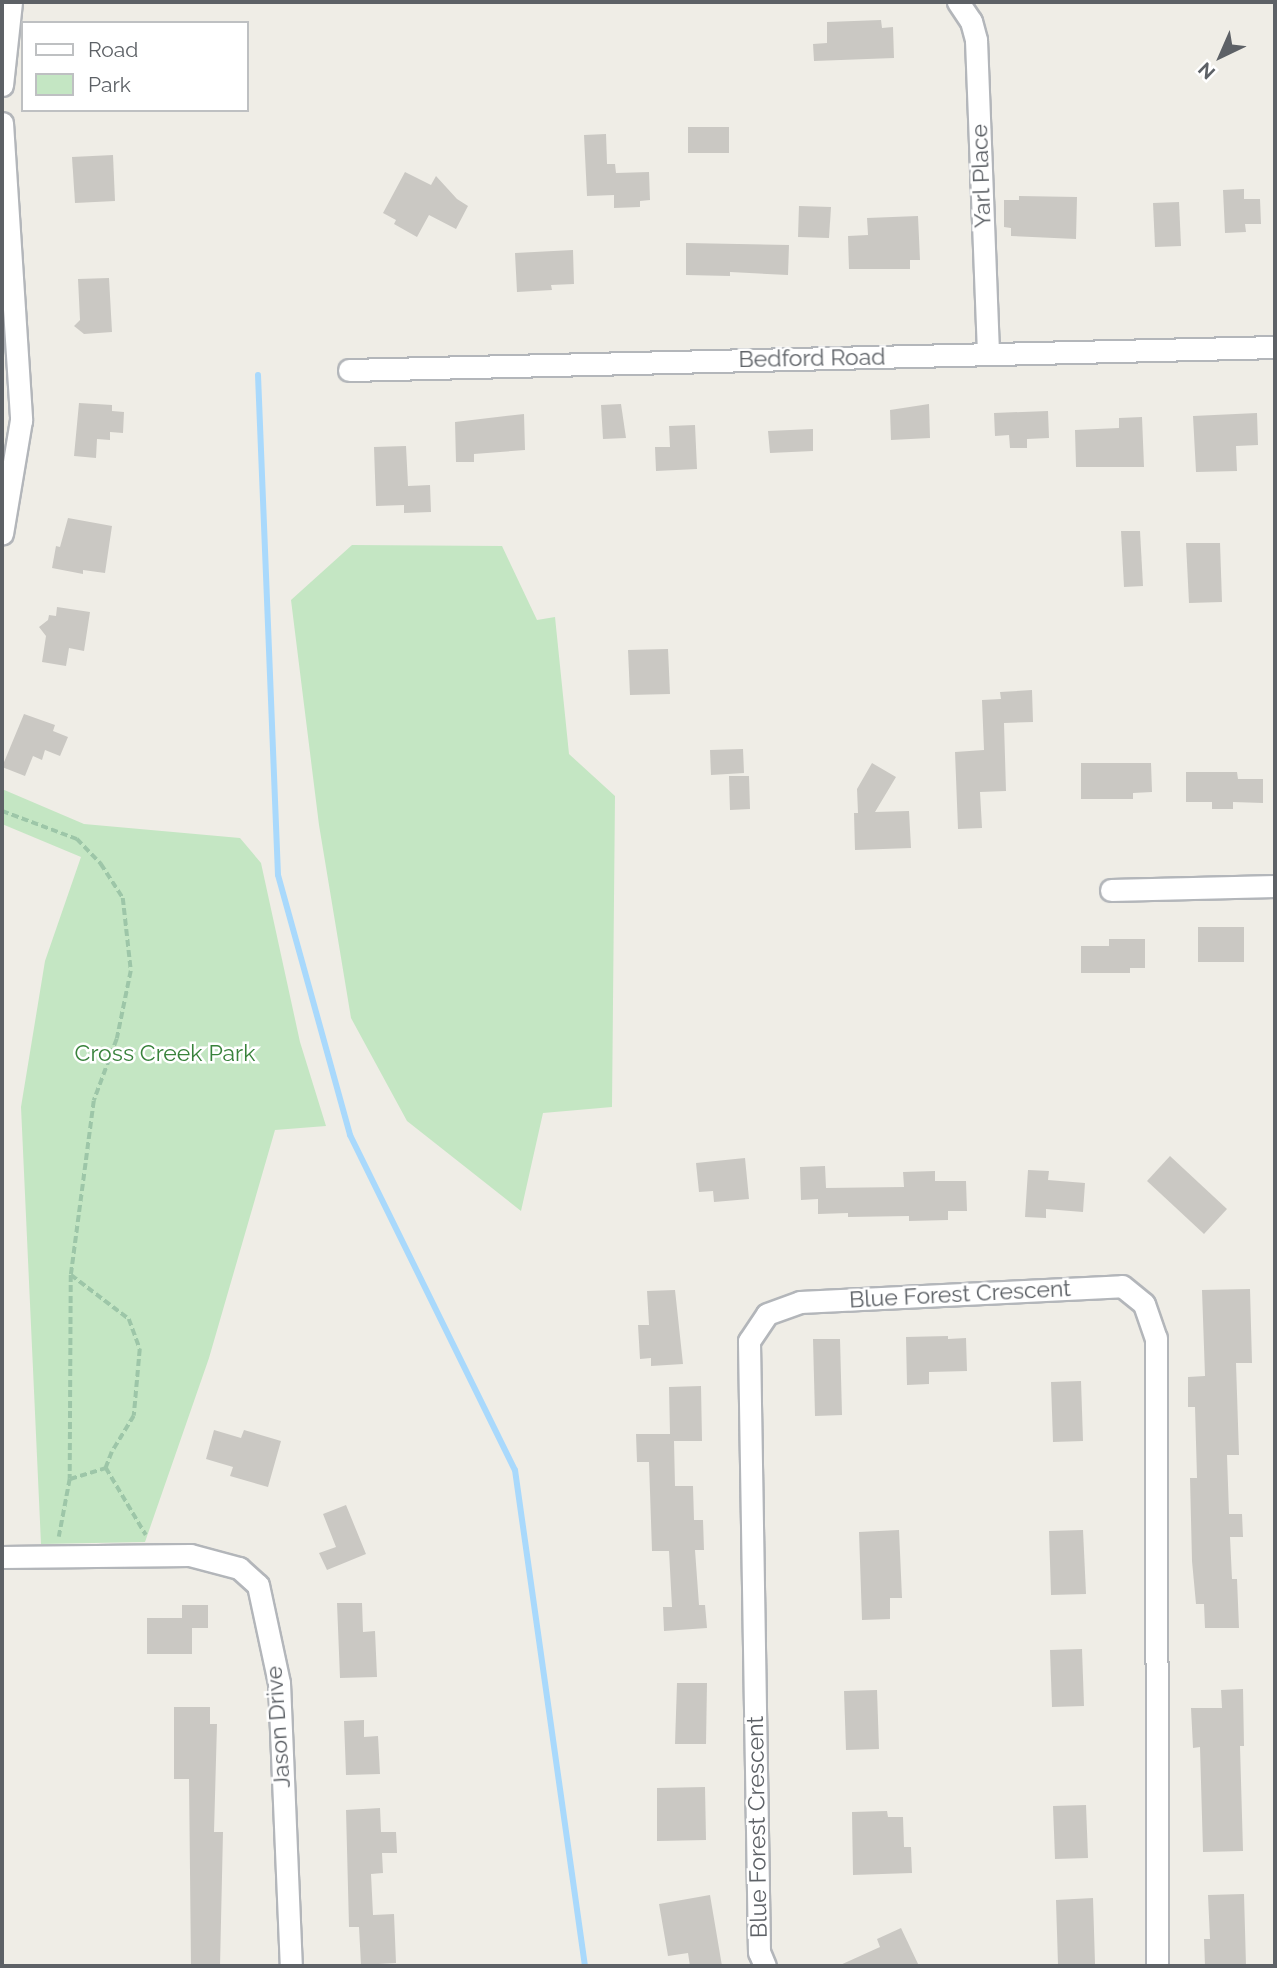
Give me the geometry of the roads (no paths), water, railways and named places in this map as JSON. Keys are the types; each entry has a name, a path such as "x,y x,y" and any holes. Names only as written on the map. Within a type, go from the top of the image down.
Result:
{"street":[{"path":"2,85 11,2"},
{"name":"Yarl Place","path":"958,2 971,22 976,40 988,354"},
{"path":"2,123 21,420 2,533"},
{"name":"Bedford Road","path":"349,370 1275,347"},
{"path":"1111,890 1275,886"},
{"name":"Blue Forest Crescent","path":"765,1966 759,1952 749,1341 766,1314 800,1302 1122,1286 1144,1304 1156,1338 1157,1966"},
{"name":"Jason Drive","path":"2,1558 190,1555 239,1568 258,1585 279,1683 291,1966"}],"waterway":[{"path":"258,375 278,875 350,1135 515,1470 585,1966"}],"park label":[{"name":"Cross Creek Park","path":"165,1053"}]}
